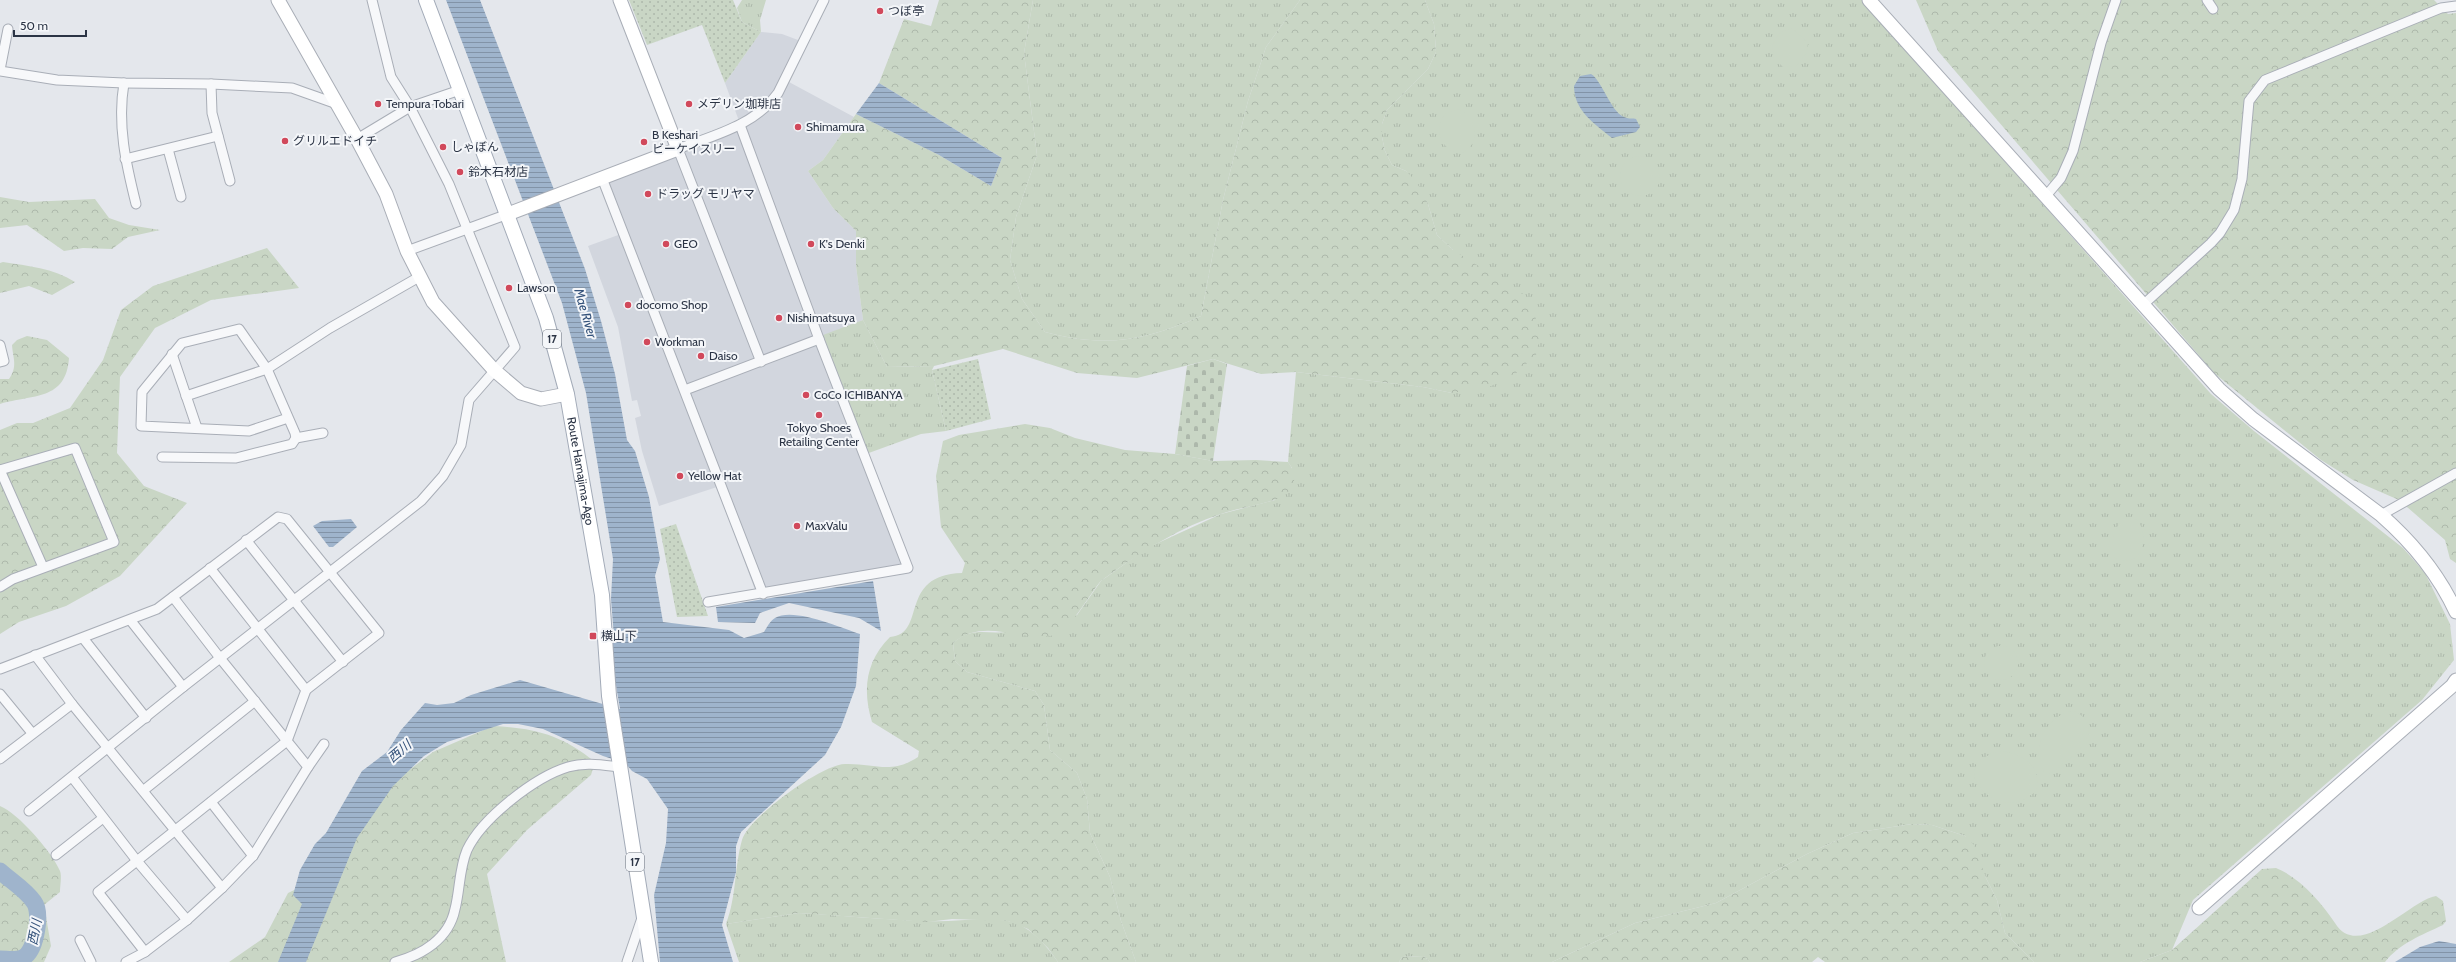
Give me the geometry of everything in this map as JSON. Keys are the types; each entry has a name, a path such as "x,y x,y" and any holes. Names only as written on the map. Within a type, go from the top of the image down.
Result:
{"main road":[{"name":"Route Hamajima-Ago","path":"426,0 460,90 513,212 546,318 567,394 602,595 609,696 651,962"}],"street":[{"path":"278,0 357,139 386,194 407,251 434,302 494,370 521,393 533,398 567,394"},
{"path":"29,811 183,687 415,506 443,476 461,445 469,400 515,347 449,184 410,107 391,77 372,0"},
{"path":"620,0 761,362"},
{"path":"407,251 740,125 762,112 778,93 824,0"},
{"path":"1870,0 2045,197 2144,304 2219,389 2253,419 2381,515 2421,554 2440,582 2456,612"},
{"path":"2045,197 2062,178 2073,151 2101,44 2116,0"},
{"path":"2207,0 2213,9"},
{"path":"2441,8 2448,0"},
{"path":"2144,304 2220,233 2234,210 2242,179 2250,101 2265,80 2441,8 2456,6"},
{"path":"8,29 0,70 57,80 124,83 211,84 292,88 338,105"},
{"path":"124,83 121,100 125,159 136,204"},
{"path":"211,84 212,113 230,181"},
{"path":"357,139 410,107 460,90"},
{"path":"708,602 763,594 908,568 819,339 740,125"},
{"path":"125,159 218,136"},
{"path":"168,149 181,197"},
{"path":"602,178 763,594"},
{"path":"186,396 267,369 330,328 420,277"},
{"path":"288,418 249,431 141,426 142,392 182,343 239,329 267,369 288,418 296,438"},
{"path":"685,390 819,339"},
{"path":"0,345 4,361 0,362"},
{"path":"172,354 197,428"},
{"path":"162,457 236,458 292,444 296,438 323,433"},
{"path":"0,587 12,579 114,542 75,448 0,470 43,567"},
{"path":"2381,515 2456,473"},
{"path":"0,669 157,610 278,516 287,519 331,571 379,633 306,690 287,741 98,892 145,952"},
{"path":"246,540 343,662"},
{"path":"210,568 306,690"},
{"path":"173,597 308,767"},
{"path":"131,621 183,687"},
{"path":"84,638 146,718"},
{"path":"35,655 72,704 144,790 222,888"},
{"path":"2199,908 2455,684"},
{"path":"0,694 32,733"},
{"path":"144,790 255,701"},
{"path":"0,759 32,733 72,704"},
{"path":"126,962 145,952 187,920 222,888 253,856 324,744"},
{"path":"395,962 413,957 427,949 438,940 450,922 455,910 461,871 467,851 488,820 524,792 555,773 569,767 589,764 619,765"},
{"path":"72,777 137,861 187,920"},
{"path":"211,802 253,856"},
{"path":"56,855 103,818"},
{"path":"627,962 644,913"},
{"path":"80,940 91,962"}],"shaded area":[{"path":"761,32 782,34 806,43 789,82 854,117 823,160 808,171 833,208 856,231 856,266 863,320 823,336 905,566 755,590 717,487 659,506 642,451 635,418 641,416 637,400 632,401 618,327 588,246 621,234 597,173 739,121 725,83"}],"green space":[{"path":"629,0 733,0 742,22 761,32 725,83 702,25 647,45"},
{"path":"742,0 766,0 760,20 761,32 742,22 737,8"},
{"path":"939,0 1033,0 1024,53 1037,155 1016,217 1010,260 1022,299 1045,332 1087,340 1106,341 1143,336 1181,325 1201,316 1223,200 1248,101 1266,47 1300,0 1425,0 1434,24 1436,52 1428,69 1387,110 1382,124 1382,137 1385,151 1392,165 1406,171 1416,181 1428,204 1437,235 1453,250 1525,295 1535,315 1540,337 1536,355 1516,373 1491,386 1452,393 1423,387 1296,372 1261,374 1213,359 1137,378 1077,373 1003,349 934,366 887,367 863,320 856,266 856,231 833,208 808,171 823,160 856,114 939,155 991,186 1002,158 879,83 904,19 931,26"},
{"path":"1033,0 1300,0 1266,47 1248,101 1223,200 1201,316 1181,325 1143,336 1106,341 1087,340 1045,332 1022,299 1010,260 1016,217 1037,155 1024,53"},
{"path":"1425,0 1862,0 2211,394 2254,431 2403,548 2425,573 2450,624 2454,660 2422,700 2193,900 2172,950 2140,962 2034,962 2005,933 1997,900 1965,836 1932,825 1912,824 1853,833 1807,854 1716,903 1635,923 1552,962 1430,962 1424,956 1402,957 1399,962 1136,962 1121,921 1110,877 1090,833 1087,799 1077,773 1050,750 1044,705 1035,691 967,672 955,661 953,643 968,634 1011,631 1077,615 1101,581 1147,548 1221,514 1275,500 1292,468 1288,462 1296,372 1423,387 1452,393 1453,250 1437,235 1428,204 1406,171 1392,165 1385,151 1382,137 1382,124 1387,110 1428,69 1436,52 1434,24"},
{"path":"1916,0 2434,0 2448,14 2456,13 2456,563 2450,559 2445,540 2399,500 2353,480 2321,460 2214,373 1938,51"},
{"path":"1792,28 1808,43 1807,53 1796,66 1783,67 1774,58 1772,46 1780,32"},
{"path":"1458,109 1470,118 1475,131 1472,145 1460,154 1453,152 1448,148 1439,132 1442,119 1446,113"},
{"path":"1644,156 1651,159 1657,165 1660,176 1659,184 1651,193 1644,196 1636,196 1629,193 1621,184 1620,172 1623,165 1632,157"},
{"path":"0,197 29,202 95,199 109,218 129,225 160,230 128,237 112,249 83,248 64,251 27,225 0,228"},
{"path":"267,248 299,288 211,300 155,328 120,377 117,453 144,486 187,503 120,576 66,606 19,622 0,634 0,430 17,423 33,423 70,408 103,360 121,310 153,286"},
{"path":"3,262 31,266 49,271 67,277 75,282 52,295 29,286 0,293 0,263"},
{"path":"863,320 887,367 934,366 932,370 946,431 921,434 866,454 823,335"},
{"path":"27,336 47,340 69,358 67,372 62,382 55,389 36,396 0,404 0,379 9,379 14,366 12,345 17,340"},
{"path":"978,359 991,419 946,431 932,370"},
{"path":"1213,359 1227,364 1213,461 1175,454 1187,366"},
{"path":"1025,424 1050,428 1075,438 1125,450 1175,454 1213,461 1256,460 1288,462 1294,476 1293,485 1282,497 1206,519 1164,539 1125,564 1100,582 1073,620 1061,632 1055,635 1042,637 1003,632 978,631 965,635 953,643 955,661 967,672 1035,691 1044,705 1050,750 1077,773 1087,799 1090,833 1110,877 1121,921 1136,962 1058,962 1048,948 1028,929 1008,921 952,919 927,922 799,913 726,924 732,903 739,850 742,840 747,830 771,806 804,782 834,766 855,764 891,767 899,766 918,757 919,751 872,722 867,698 867,687 868,676 876,656 890,637 901,633 908,626 921,593 929,583 942,576 962,573 965,563 941,527 936,476 943,441 959,435"},
{"path":"2126,517 2137,520 2141,527 2143,543 2141,551 2136,556 2131,560 2123,561 2115,558 2112,541 2115,530"},
{"path":"676,524 708,616 677,617 660,529"},
{"path":"2004,646 2011,648 2016,653 2018,663 2016,673 2011,678 1998,680 1991,678 1986,673 1984,660 1986,653 1991,648"},
{"path":"2074,711 2083,717 2088,723 2089,730 2087,737 2078,751 2056,770 2046,774 2041,765 2039,756 2043,735 2048,726 2055,719 2064,713"},
{"path":"493,726 535,731 559,739 571,745 595,762 591,775 527,830 487,874 506,962 229,962 265,937 288,893 344,866 363,822 392,783 433,752"},
{"path":"2001,751 2017,755 2030,763 2037,776 2035,792 2018,802 2005,802 1991,797 1979,787 1974,775 1977,762 1992,753"},
{"path":"0,806 16,816 34,834 50,854 61,873 60,892 44,905 51,946 44,962 0,962"},
{"path":"1912,824 1932,825 1965,836 1974,845 1986,878 1997,900 2005,933 2034,962 1825,962 1818,957 1812,962 1552,962 1635,923 1716,903 1807,854 1853,833"},
{"path":"2276,868 2293,877 2309,891 2345,933 2357,936 2371,933 2385,926 2425,900 2436,896 2443,901 2446,921 2443,925 2404,945 2391,955 2385,962 2140,962 2172,950 2262,869"},
{"path":"799,913 936,921 987,919 1008,921 1016,923 1030,931 1048,949 1058,962 739,962 726,924"},
{"path":"1424,956 1430,962 1399,962 1402,957"}],"water":[{"name":"Mae River","path":"446,0 480,0 585,269 615,374 627,440 635,451 649,497 660,559 655,576 663,622 729,630 744,638 764,632 770,622 775,618 783,615 793,615 817,620 860,634 856,686 841,727 825,755 741,832 736,846 736,872 722,925 733,962 660,962 654,895 666,843 668,809 647,779 632,771 625,763 603,756 543,729 518,724 503,724 447,742 424,756 393,786 357,838 306,962 278,962 302,904 293,895 300,870 315,844 326,833 362,771 387,752 401,730 425,703 437,705 454,703 471,695 520,680 620,709 610,650 614,637 611,599 613,559 586,393 562,303"},
{"path":"1591,74 1599,83 1616,111 1621,116 1636,119 1640,127 1636,132 1612,138 1593,122 1582,110 1575,95 1574,86 1580,76"},
{"path":"879,83 1002,158 991,186 939,155 856,114"},
{"path":"351,519 357,527 333,547 329,547 313,526 322,521"},
{"path":"873,581 881,631 859,618 789,603 760,613 755,623 718,622 716,607"},
{"path":"2439,941 2456,944 2456,962 2395,962 2420,947"}],"waterway":[{"name":"西川","path":"0,871 31,898 38,914 35,939 28,953 19,959 0,959"}],"place":[{"name":"つぼ亭","path":"880,11"},
{"name":"Tempura Tobari","path":"378,104"},
{"name":"メデリン珈琲店","path":"689,104"},
{"name":"Shimamura","path":"798,127"},
{"name":"グリルエドイチ","path":"285,141"},
{"name":"B Keshari ビーケイスリー","path":"644,142"},
{"name":"しゃぼん","path":"443,147"},
{"name":"鈴木石材店","path":"460,172"},
{"name":"ドラッグ モリヤマ","path":"648,194"},
{"name":"GEO","path":"666,244"},
{"name":"K's Denki","path":"811,244"},
{"name":"Lawson","path":"509,288"},
{"name":"docomo Shop","path":"628,305"},
{"name":"Nishimatsuya","path":"779,318"},
{"name":"Workman","path":"647,342"},
{"name":"Daiso","path":"701,356"},
{"name":"CoCo ICHIBANYA","path":"806,395"},
{"name":"Tokyo Shoes Retailing Center","path":"819,415"},
{"name":"Yellow Hat","path":"680,476"},
{"name":"MaxValu","path":"797,526"},
{"name":"横山下","path":"593,636"}]}
